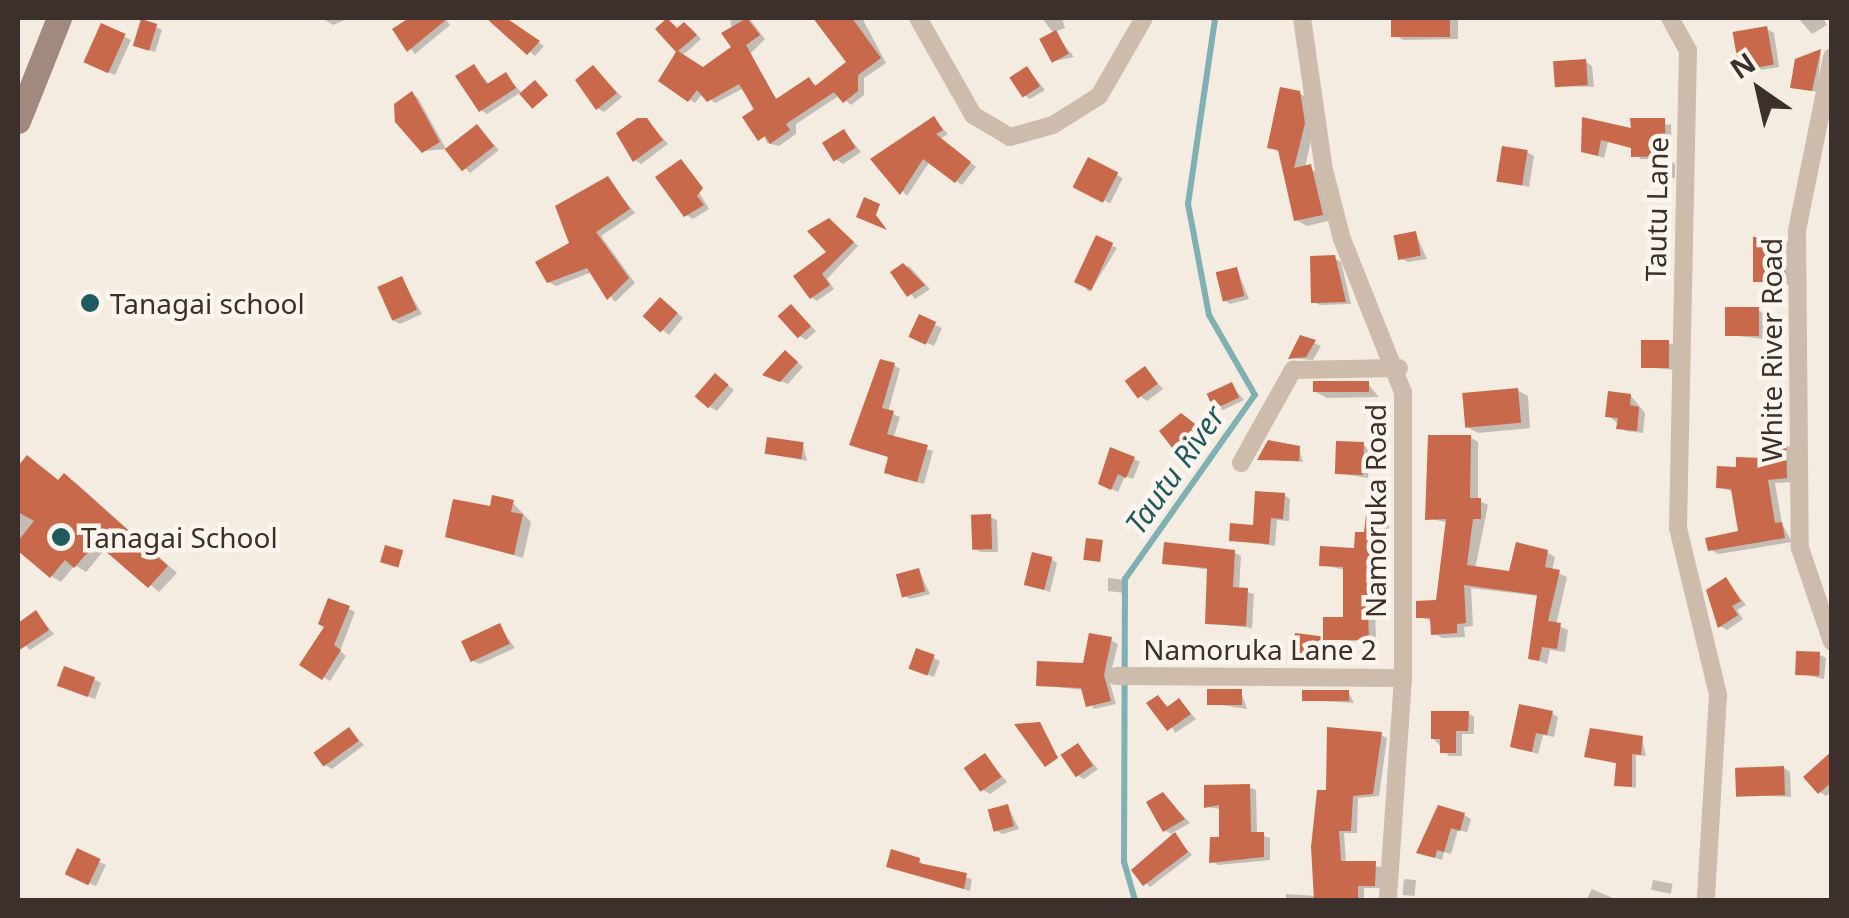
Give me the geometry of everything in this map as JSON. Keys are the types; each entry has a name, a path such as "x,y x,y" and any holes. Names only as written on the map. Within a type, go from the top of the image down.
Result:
{"main road":[{"path":"18,121 59,18"}],"street":[{"path":"918,18 972,115 1010,137 1052,126 1099,96 1144,18"},
{"name":"Namoruka Road","path":"1302,18 1324,170 1342,239 1399,368 1403,678 1388,900"},
{"name":"Tautu Lane","path":"1670,18 1688,50 1678,528 1718,695 1706,900"},
{"name":"White River Road","path":"1832,57 1797,231 1800,548 1832,642"},
{"path":"1241,463 1293,370 1399,368"},
{"name":"Namoruka Lane 2","path":"1116,676 1403,678"}],"building":[{"path":"409,18 448,18 407,52 392,29"},
{"path":"486,18 506,18 540,41 527,55"},
{"path":"667,18 677,28 684,22 697,35 678,51 703,67 731,47 721,33 747,18 760,35 746,45 776,99 809,77 815,86 846,62 813,18 852,18 881,58 858,75 858,91 843,103 834,92 786,124 790,130 770,144 765,136 758,141 742,117 754,109 739,84 707,102 697,90 688,102 658,81 676,52 655,29"},
{"path":"1391,18 1450,18 1450,37 1391,37"},
{"path":"141,19 157,24 149,51 133,46"},
{"path":"101,23 126,34 108,73 84,62"},
{"path":"1767,26 1774,64 1739,70 1733,32"},
{"path":"1056,30 1069,54 1052,63 1039,39"},
{"path":"1821,49 1812,91 1790,88 1795,59"},
{"path":"1586,59 1588,85 1555,87 1553,61"},
{"path":"474,64 487,84 506,72 516,88 479,112 455,76"},
{"path":"593,65 617,93 596,110 575,80"},
{"path":"1027,66 1040,86 1022,98 1009,77"},
{"path":"535,80 548,95 532,109 519,94"},
{"path":"1280,87 1300,91 1305,123 1294,168 1311,164 1323,215 1294,221 1278,150 1267,148"},
{"path":"412,91 440,142 422,153 395,122 394,104"},
{"path":"934,116 943,130 936,134 971,162 955,183 923,159 900,195 870,159"},
{"path":"1582,117 1631,128 1630,118 1665,118 1666,156 1631,157 1631,148 1601,140 1598,156 1581,152"},
{"path":"637,118 647,118 663,140 633,162 616,133"},
{"path":"477,124 494,146 462,171 445,149"},
{"path":"844,129 856,148 834,161 822,143"},
{"path":"1502,146 1528,150 1522,186 1496,182"},
{"path":"1088,157 1118,172 1103,203 1073,187"},
{"path":"681,159 703,188 697,196 704,205 684,217 655,177"},
{"path":"608,176 630,209 596,232 629,278 607,300 587,268 547,283 535,262 569,243 555,206"},
{"path":"864,197 880,204 876,215 887,230 856,217"},
{"path":"829,218 854,242 822,274 830,285 810,299 793,276 826,252 807,231"},
{"path":"1416,231 1421,256 1398,260 1393,235"},
{"path":"1096,235 1113,243 1091,290 1074,282"},
{"path":"1753,237 1785,237 1785,282 1753,282"},
{"path":"1335,255 1346,302 1311,303 1310,256"},
{"path":"903,263 925,285 907,297 890,272"},
{"path":"1237,267 1244,296 1223,301 1216,272"},
{"path":"402,276 417,310 392,321 377,287"},
{"path":"660,297 678,313 660,332 643,316"},
{"path":"791,304 811,326 798,338 778,316"},
{"path":"1725,307 1759,307 1759,336 1725,336"},
{"path":"919,314 936,322 926,345 908,337"},
{"path":"1300,335 1316,340 1306,357 1288,359"},
{"path":"1641,340 1669,340 1669,368 1641,368"},
{"path":"785,350 798,362 780,382 762,375"},
{"path":"880,359 895,363 882,408 894,411 887,434 928,445 917,482 884,473 888,457 849,445"},
{"path":"1145,366 1158,384 1138,398 1125,381"},
{"path":"715,373 729,385 708,408 695,396"},
{"path":"1313,381 1369,381 1369,392 1313,392"},
{"path":"1232,382 1239,397 1214,409 1207,394"},
{"path":"1518,388 1521,423 1465,428 1462,393"},
{"path":"1608,391 1631,394 1630,405 1639,407 1637,431 1616,429 1618,418 1605,417"},
{"path":"1181,413 1199,427 1173,449 1159,431"},
{"path":"1428,435 1471,435 1470,498 1481,498 1481,519 1473,519 1467,565 1509,571 1516,542 1548,550 1545,567 1560,570 1548,621 1561,623 1557,649 1542,647 1539,661 1528,659 1537,595 1464,585 1466,623 1457,624 1457,633 1431,635 1430,618 1416,618 1416,601 1436,600 1446,519 1425,520"},
{"path":"767,437 804,442 801,459 765,454"},
{"path":"1268,440 1300,446 1299,461 1257,460"},
{"path":"1336,441 1364,442 1363,475 1335,474"},
{"path":"1786,442 1787,478 1768,480 1775,523 1782,522 1785,538 1708,551 1705,538 1738,531 1731,489 1716,488 1717,466 1736,467 1736,457 1762,458 1761,444"},
{"path":"1110,447 1135,457 1126,478 1118,474 1111,490 1098,484"},
{"path":"27,455 58,480 64,473 168,566 148,588 96,543 74,568 65,560 50,578 18,551 18,541 34,521 18,512 18,466"},
{"path":"1255,491 1285,493 1283,519 1271,518 1269,544 1229,541 1230,523 1253,525"},
{"path":"492,495 514,500 511,512 523,514 514,555 445,537 453,499 490,506"},
{"path":"991,514 992,549 972,550 971,515"},
{"path":"1366,516 1382,518 1380,560 1366,560 1369,640 1323,640 1323,617 1343,617 1343,567 1319,566 1320,546 1354,548 1355,532 1364,532"},
{"path":"1086,538 1103,540 1100,562 1083,560"},
{"path":"1164,542 1235,550 1233,587 1248,588 1246,626 1205,624 1207,568 1162,564"},
{"path":"385,545 403,550 398,568 380,562"},
{"path":"1032,552 1052,557 1044,590 1024,585"},
{"path":"919,568 925,591 902,597 896,574"},
{"path":"1726,577 1741,601 1732,606 1738,615 1718,628 1706,590"},
{"path":"328,598 350,606 334,645 341,650 322,680 299,665 324,627 318,624"},
{"path":"36,610 49,630 18,651 18,623"},
{"path":"500,623 510,644 471,662 461,641"},
{"path":"1089,633 1112,637 1104,675 1111,701 1086,707 1081,688 1036,686 1037,661 1083,663"},
{"path":"1295,633 1321,636 1318,657 1292,654"},
{"path":"916,648 935,655 927,676 908,669"},
{"path":"1796,651 1820,652 1819,676 1795,675"},
{"path":"64,666 95,677 88,697 57,686"},
{"path":"1207,689 1242,689 1242,705 1207,705"},
{"path":"1302,690 1349,690 1349,701 1302,701"},
{"path":"1158,695 1167,707 1179,698 1191,714 1167,731 1146,703"},
{"path":"1519,704 1553,711 1547,735 1536,733 1532,752 1510,747"},
{"path":"1431,711 1469,711 1468,731 1456,731 1456,753 1440,753 1440,739 1431,739"},
{"path":"1040,722 1058,758 1045,767 1014,724"},
{"path":"349,727 359,741 323,767 313,753"},
{"path":"1327,727 1382,732 1373,794 1353,796 1351,831 1339,831 1341,861 1376,861 1375,886 1358,886 1358,900 1314,900 1311,847 1317,790 1326,790"},
{"path":"1590,728 1643,736 1641,755 1632,754 1632,787 1614,786 1616,763 1584,757"},
{"path":"1078,743 1093,765 1076,777 1061,755"},
{"path":"1832,751 1832,782 1818,794 1803,777"},
{"path":"985,753 1002,777 980,792 964,768"},
{"path":"1784,766 1785,795 1736,797 1735,768"},
{"path":"1250,784 1251,832 1264,832 1264,857 1209,863 1210,837 1219,837 1219,805 1204,808 1204,785"},
{"path":"1163,792 1185,819 1163,832 1146,802"},
{"path":"1008,804 1014,826 994,832 988,809"},
{"path":"1438,805 1465,813 1460,831 1451,828 1444,852 1437,850 1435,858 1416,853"},
{"path":"1175,832 1188,852 1143,886 1131,870"},
{"path":"77,848 101,859 88,885 65,874"},
{"path":"891,849 920,858 919,863 967,873 964,889 886,867"}],"waterway":[{"name":"Tautu River","path":"1135,900 1124,862 1125,579 1255,395 1209,315 1188,204 1215,18"}],"place":[{"name":"Tanagai school","path":"90,303"},
{"name":"Tanagai School","path":"61,537"}]}
